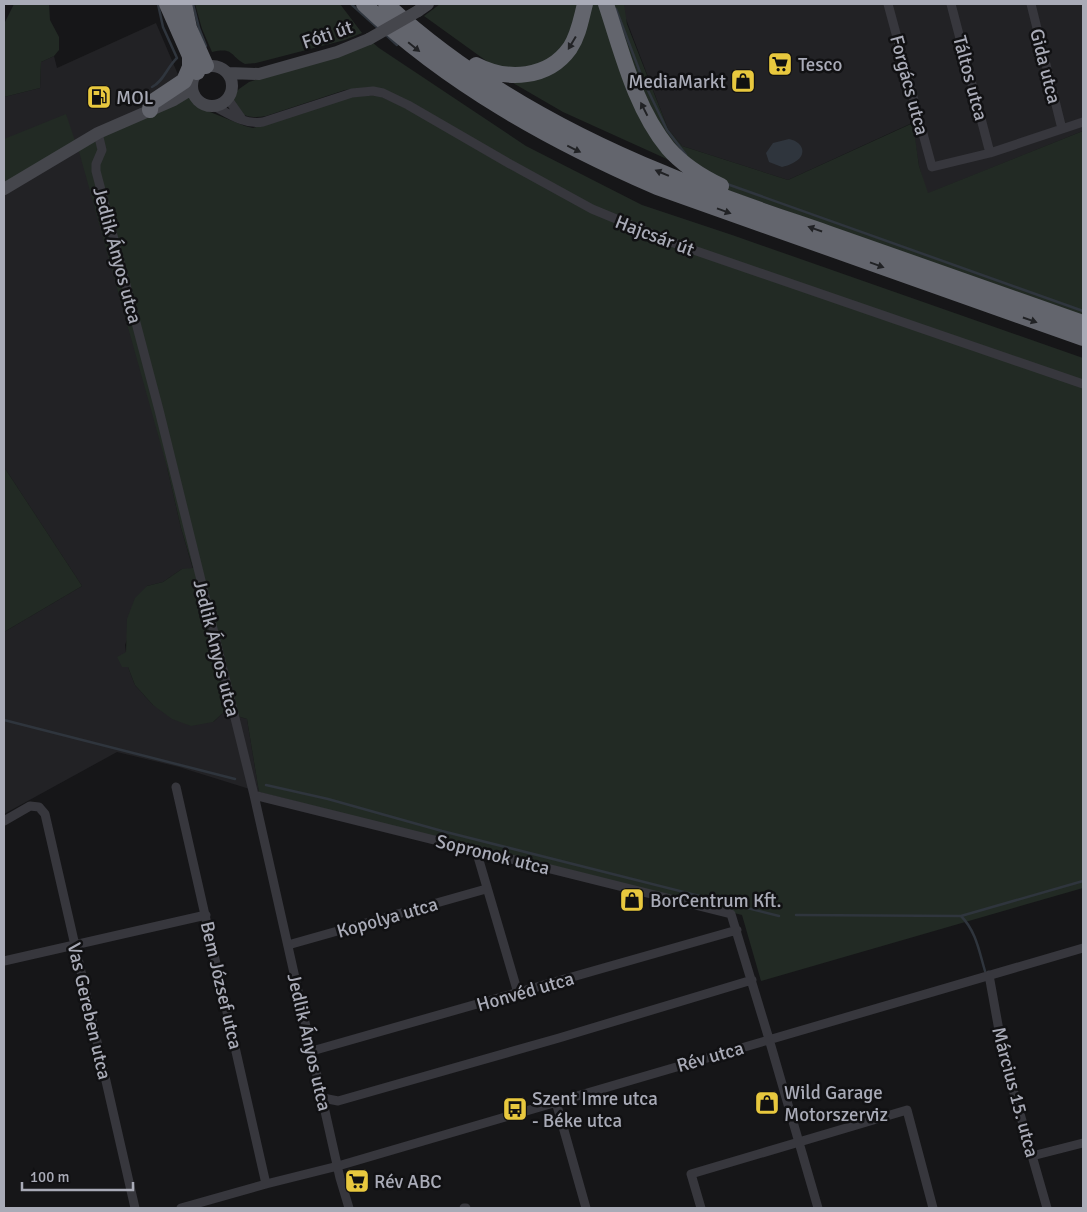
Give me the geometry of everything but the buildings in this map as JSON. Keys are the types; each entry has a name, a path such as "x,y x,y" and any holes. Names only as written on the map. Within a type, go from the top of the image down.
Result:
{"highway":[{"path":"167,4 190,57 202,69"},
{"path":"184,4 189,28 202,69"},
{"path":"364,4 430,60 491,102 531,126 611,167 657,187 1083,338"},
{"path":"386,4 434,44 488,83 572,132 663,174 1083,323"},
{"path":"434,44 454,51 488,71 507,75 532,74 550,66 570,48 579,29 585,4"},
{"path":"606,4 643,106 657,133 668,148 683,162 708,180 790,220"},
{"path":"150,110 151,103 184,81 190,68 190,57"}],"main road":[{"name":"Fóti út","path":"229,73 259,74 337,52 369,39 423,7"},
{"path":"230,95 232,81 229,73 221,67 202,69 194,77 194,93 201,103 214,106 220,105 230,95 259,74"},
{"path":"4,189 98,133 194,93"}],"street":[{"name":"Forgács utca","path":"888,4 932,167 990,153"},
{"name":"Táltos utca","path":"951,4 990,153"},
{"name":"Gida utca","path":"1031,4 1062,129"},
{"name":"Hajcsár út","path":"214,106 254,123 352,94 366,92 383,93 408,105 592,209 628,225 679,245 1083,384"},
{"path":"230,95 242,119"},
{"path":"990,153 1083,122"},
{"name":"Jedlik Ányos utca","path":"98,133 102,150 96,164 96,170 167,444 254,795 349,1208"},
{"name":"Bem József utca","path":"176,787 266,1184"},
{"name":"Sopronok utca","path":"254,795 731,914 737,930"},
{"name":"Vas Gereben utca","path":"4,821 30,806 39,807 45,814 135,1208"},
{"path":"476,850 518,993"},
{"name":"Kopolya utca","path":"288,945 486,889"},
{"path":"4,961 206,915"},
{"path":"737,930 818,1208"},
{"name":"Honvéd utca","path":"312,1051 737,930"},
{"name":"Rév utca","path":"181,1208 338,1166 769,1038 1083,948"},
{"name":"Március 15. utca","path":"989,975 1004,1058 1048,1208"},
{"path":"323,1098 338,1101 559,1038 752,980"},
{"path":"556,1102 586,1208"},
{"path":"701,1208 691,1174 907,1110 933,1208"},
{"path":"1032,1156 1083,1142"}],"shaded area":[{"path":"14,4 49,4 50,20 59,37 59,50 54,56 41,62 40,88 4,97 4,24"},
{"path":"195,4 340,4 362,33 345,40 256,63 245,64 228,51 212,52 202,29"},
{"path":"440,4 581,4 562,52 541,66 520,70 492,65 424,16"},
{"path":"590,4 602,4 612,38 680,165 563,112 513,83 544,77"},
{"path":"610,4 624,4 627,24 668,129 682,146 788,180 913,123 919,166 928,193 1083,131 1083,316 730,191 704,174 669,141 650,109"},
{"path":"622,4 1083,4 1083,131 927,194 919,166 912,123 788,180 682,146 668,129 621,6"},
{"path":"156,23 188,98 167,467 181,528 193,569 182,569 163,582 147,586 125,645 128,667 135,685 153,705 213,722 224,712 247,719 259,792 179,767 117,752 4,814 4,632 82,586 4,467 4,97 40,88 41,62 54,56 57,68"},
{"path":"372,42 526,146 642,205 1083,358 1083,888 761,981 742,915 259,792 247,719 224,712 213,722 191,726 172,719 153,705 135,685 128,667 122,667 117,657 126,652 127,619 135,598 147,586 163,582 182,569 193,568 181,528 167,467 78,148 4,188 4,139 66,114 77,147 188,98 195,97 200,108 253,128 348,97 377,95 406,108 516,172 518,165 373,87 345,90 266,116 254,117 244,115 236,108 233,96 249,82"},
{"path":"789,139 801,146 801,157 792,164 782,167 769,162 766,153 773,143"},
{"path":"4,467 82,586 4,632"}],"waterway":[{"path":"152,87 160,81 177,58 163,27 158,4"},
{"path":"193,4 206,46 203,48"},
{"path":"351,4 379,29"},
{"path":"616,9 643,80 667,130 686,155"},
{"path":"385,34 397,45"},
{"path":"727,184 1083,311"},
{"path":"4,720 235,779"},
{"path":"266,785 328,799 442,831 779,916"},
{"path":"796,915 961,916 1083,881"},
{"path":"961,916 974,935 985,971"}],"place":[{"name":"Tesco","path":"780,64"},
{"name":"MediaMarkt","path":"743,81"},
{"name":"MOL","path":"99,97"},
{"name":"BorCentrum Kft.","path":"632,900"},
{"name":"Wild Garage Motorszerviz","path":"767,1103"},
{"name":"Szent Imre utca - Béke utca","path":"515,1109"},
{"name":"Rév ABC","path":"357,1181"}]}
